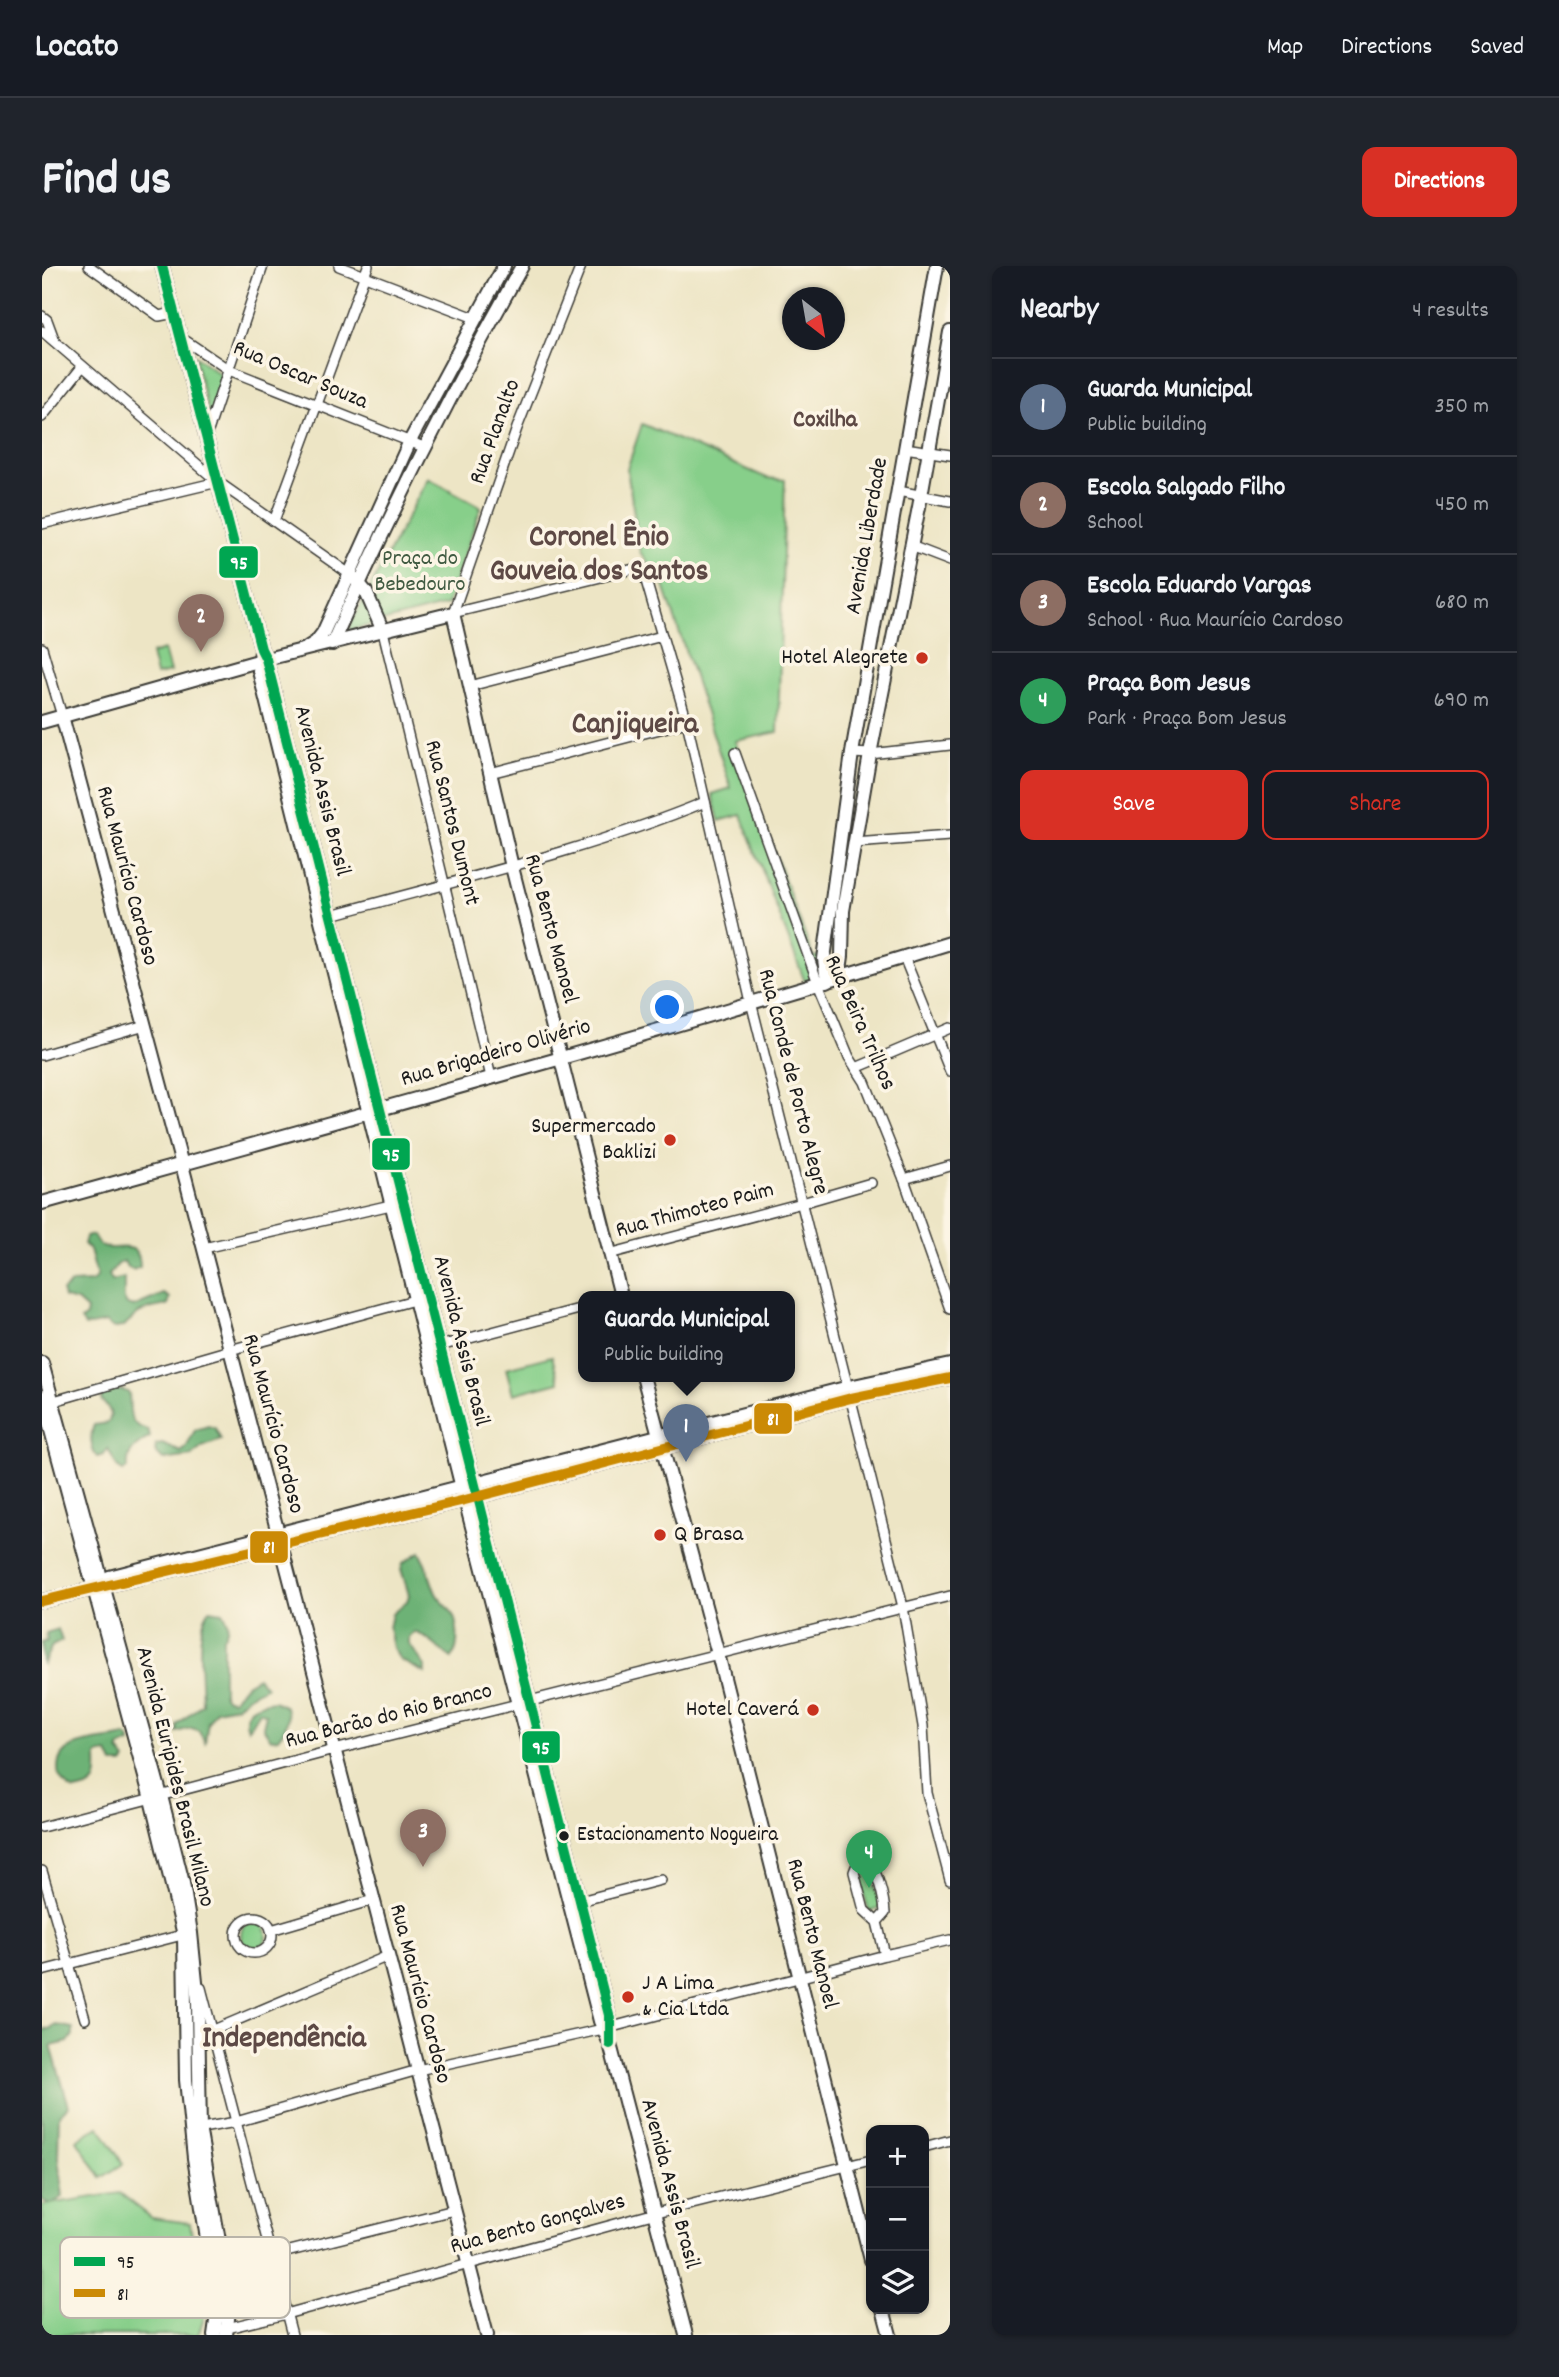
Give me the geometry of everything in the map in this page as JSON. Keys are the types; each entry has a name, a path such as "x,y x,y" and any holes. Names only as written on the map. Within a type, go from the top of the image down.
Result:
{"street":[{"path":"89,266 159,316 174,313"},
{"name":"Avenida Assis Brasil","path":"162,266 262,656 433,1348 607,2028"},
{"path":"206,437 263,266"},
{"path":"339,266 366,270 475,318"},
{"path":"302,650 316,642 323,633 410,441 504,266"},
{"path":"332,644 426,448 489,324 522,266"},
{"name":"Rua Planalto","path":"453,613 517,428 581,266"},
{"name":"Avenida Liberdade","path":"828,980 824,959 852,753 937,266"},
{"path":"274,522 366,270"},
{"path":"42,316 47,320 54,341"},
{"path":"42,331 218,482 359,583"},
{"name":"Avenida Liberdade","path":"828,980 842,956 843,911 854,844 950,332"},
{"name":"Rua Oscar Souza","path":"180,337 229,370 426,448"},
{"path":"42,417 82,367"},
{"path":"905,448 950,455"},
{"path":"42,524 218,482"},
{"path":"898,491 950,500"},
{"path":"911,545 950,561"},
{"name":"Rua Conde de Porto Alegre","path":"453,613 642,567 687,722 751,1002 903,1607"},
{"name":"Rua Santos Dumont","path":"359,583 383,631 491,1077"},
{"path":"42,722 262,656 332,644 453,613"},
{"name":"Rua Bento Manoel","path":"453,613 512,867 620,1291"},
{"path":"470,686 662,636"},
{"name":"Rua Maurício Cardoso","path":"42,648 204,1248 487,2335"},
{"path":"490,773 687,722"},
{"path":"852,753 870,754 950,745"},
{"name":"Rua Beira Trilhos","path":"734,753 828,980 849,1057 865,1082 904,1179 950,1309"},
{"path":"325,916 512,867 663,820 705,802"},
{"path":"854,844 950,836"},
{"path":"834,879 848,881"},
{"name":"Rua Brigadeiro Olivério","path":"42,1203 374,1111 950,943"},
{"path":"904,957 950,1071"},
{"path":"42,1055 145,1025"},
{"path":"856,1068 950,1028"},
{"path":"904,1179 950,1166"},
{"name":"Rua Thimoteo Paim","path":"609,1254 871,1183"},
{"path":"204,1248 398,1204"},
{"path":"45,1402 421,1298"},
{"path":"433,1348 578,1309"},
{"name":"Avenida Euripides Brasil Milano","path":"42,1363 45,1402 78,1512 94,1586 183,1883 192,2001"},
{"path":"42,1601 206,1557 470,1492 950,1365"},
{"path":"850,1393 950,1378"},
{"name":"Rua Bento Manoel","path":"645,1382 718,1654 869,2251"},
{"name":"Rua Barão do Rio Branco","path":"42,1827 334,1750 950,1596"},
{"path":"903,1607 923,1726 927,1793 950,1880"},
{"name":"Avenida Assis Brasil","path":"525,1704 580,1901 610,2044 686,2335"},
{"path":"877,1922 885,1913 884,1904 873,1866 869,1861 856,1867 854,1872 864,1910 877,1922 885,1955"},
{"path":"42,1871 44,1886 70,1962 85,2019"},
{"path":"580,1901 661,1880"},
{"path":"271,1930 373,1900"},
{"path":"247,1918 265,1920 271,1930 271,1942 263,1951 245,1951 237,1942 238,1925 247,1918"},
{"path":"42,1970 188,1934"},
{"name":"Avenida Euripides Brasil Milano","path":"188,1934 193,1954 195,2129 214,2237"},
{"path":"195,2129 236,2122 418,2070 607,2028 950,1940"},
{"path":"193,1954 266,2237"},
{"path":"192,2036 212,2031 388,1956"},
{"path":"192,2001 212,2031"},
{"path":"929,2146 950,2140"},
{"name":"Rua Bento Gonçalves","path":"290,2313 656,2213 866,2161"},
{"path":"290,2250 454,2210"},
{"path":"884,2314 890,2335"},
{"name":"Rua Bento Gonçalves","path":"221,2332 272,2318"},
{"path":"287,2318 292,2335"}],"green space":[{"path":"194,355 224,377 210,420"},
{"path":"642,424 767,478 785,480 778,732 735,741 813,957 820,955 822,976 805,982 741,815 719,821 712,794 731,788 662,580 640,552 627,469"},
{"name":"Praça do Bebedouro","path":"428,478 481,507 447,605 347,631"},
{"path":"164,650 170,672 156,675 151,654"},
{"path":"93,1235 100,1245 131,1248 139,1257 140,1267 133,1270 127,1267 124,1261 109,1275 112,1281 124,1278 124,1299 127,1305 133,1307 164,1294 170,1298 168,1305 142,1311 119,1328 106,1322 85,1326 81,1320 86,1316 87,1310 77,1301 64,1298 62,1291 72,1283 92,1282 97,1277 90,1250 84,1244 86,1237"},
{"path":"552,1356 559,1382 513,1394 506,1368"},
{"path":"116,1390 129,1393 131,1417 136,1425 148,1430 150,1437 133,1449 128,1468 123,1471 117,1467 108,1449 104,1455 97,1457 91,1441 94,1425 108,1423 110,1419 109,1410 101,1400 103,1393"},
{"path":"208,1426 215,1428 221,1440 202,1447 192,1456 163,1460 155,1452 156,1445 163,1444 181,1452 195,1430"},
{"path":"420,1552 437,1595 453,1615 457,1634 452,1658 415,1632 409,1637 409,1644 425,1666 425,1673 400,1660 393,1648 389,1628 392,1614 407,1601 409,1595 401,1569 403,1563"},
{"path":"210,1610 223,1612 227,1622 223,1637 223,1694 227,1699 233,1700 246,1684 258,1677 266,1687 236,1706 216,1710 208,1722 205,1742 198,1730 191,1728 177,1732 177,1725 202,1704 200,1641 205,1617"},
{"path":"58,1629 62,1641 52,1646 42,1665 42,1643 47,1641 46,1633"},
{"path":"274,1701 286,1707 288,1716 278,1738 271,1739 263,1727 266,1714 260,1711 248,1729 248,1711 262,1703"},
{"path":"126,1736 130,1743 119,1748 126,1760 123,1764 113,1764 108,1753 97,1755 94,1784 74,1791 61,1779 58,1769 65,1752 83,1743"},
{"path":"869,1865 881,1908 869,1912 857,1869"},
{"path":"254,1922 263,1926 267,1935 263,1944 254,1948 245,1944 241,1935 245,1926"},
{"path":"57,2025 73,2028 73,2035 68,2042 51,2046 69,2106 59,2115 58,2157 63,2197 51,2204 42,2200 42,2032"},
{"path":"99,2126 123,2164 101,2178 77,2140"},
{"path":"120,2193 152,2218 190,2223 193,2237 60,2237 60,2318 204,2318 198,2335 42,2335 42,2205"}],"transit line":[{"name":"95","path":"162,266 261,649 266,659 610,2019 610,2044"},
{"name":"81","path":"42,1601 465,1500 851,1398 950,1378"}],"place":[{"name":"Escola Salgado Filho","path":"201,652"},
{"name":"Hotel Alegrete","path":"922,658"},
{"name":"Supermercado Baklizi","path":"670,1140"},
{"name":"Guarda Municipal","path":"686,1462"},
{"name":"Q Brasa","path":"660,1535"},
{"name":"Hotel Caverá","path":"813,1710"},
{"name":"Estacionamento Nogueira","path":"564,1836"},
{"name":"Escola Eduardo Vargas","path":"423,1867"},
{"name":"Praça Bom Jesus","path":"869,1888"},
{"name":"J A Lima & Cia Ltda","path":"628,1997"}],"district":[{"name":"Coxilha","path":"825,421"},
{"name":"Coronel Ênio Gouveia dos Santos","path":"599,556"},
{"name":"Canjiqueira","path":"635,726"},
{"name":"Independência","path":"284,2040"}]}
